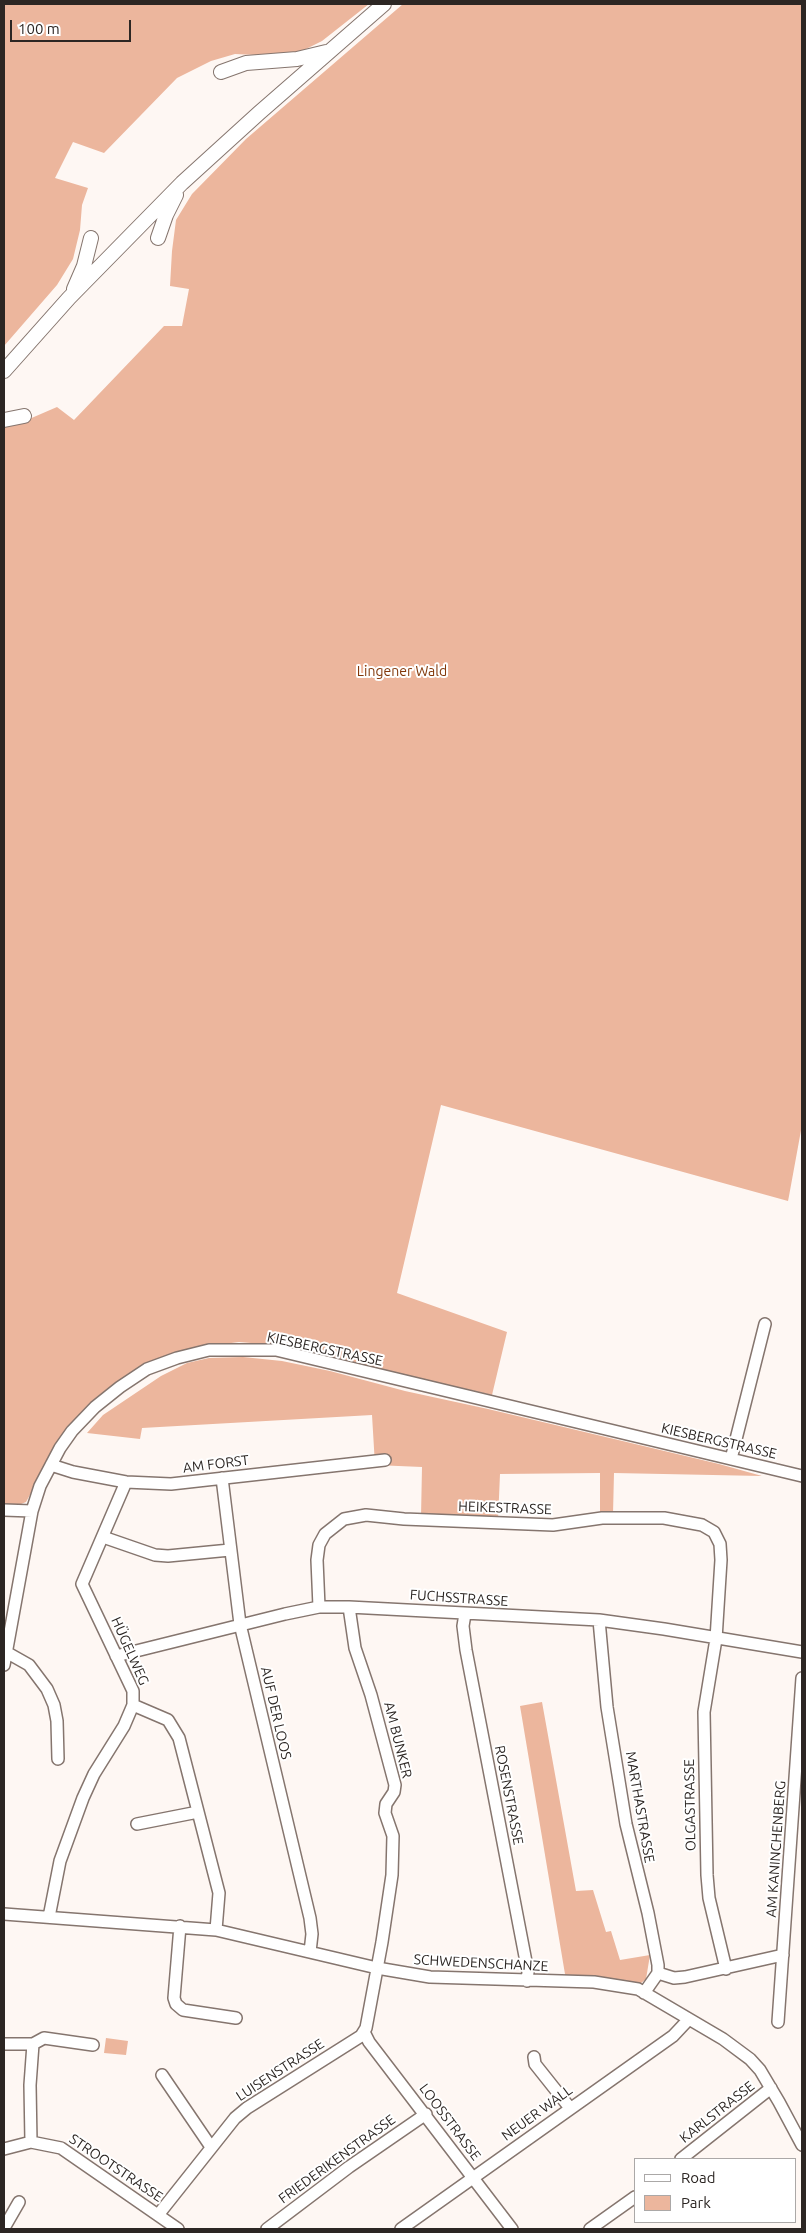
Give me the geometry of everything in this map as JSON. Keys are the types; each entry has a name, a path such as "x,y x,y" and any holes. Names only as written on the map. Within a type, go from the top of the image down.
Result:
{"main road":[{"path":"4,370 69,298 182,183 384,4"},
{"path":"221,72 246,63 297,59 329,51"},
{"path":"158,238 166,215 182,183"},
{"path":"69,298 84,266 92,238"},
{"path":"4,420 24,416"}],"street":[{"path":"731,1459 765,1324"},
{"name":"KIESBERGSTRASSE","path":"4,1665 32,1511 40,1486 60,1448 72,1431 95,1407 147,1369 177,1358 209,1350 276,1350 802,1476"},
{"name":"AM FORST","path":"51,1465 72,1472 126,1482 171,1484 385,1460"},
{"name":"AUF DER LOOS","path":"222,1478 240,1624 310,1918 312,1934 310,1952"},
{"name":"HÜGELWEG","path":"49,1917 60,1861 83,1798 94,1774 124,1726 133,1705 133,1691 82,1584 126,1482"},
{"path":"4,1510 32,1511"},
{"name":"HEIKESTRASSE","path":"319,1607 317,1560 319,1545 325,1534 344,1519 366,1515 404,1519 553,1525 602,1518 664,1518 702,1525 714,1532 720,1544 721,1560 716,1639"},
{"path":"102,1537 155,1555 168,1556 230,1550"},
{"name":"FUCHSSTRASSE","path":"116,1656 240,1624 319,1607 599,1620 802,1652"},
{"name":"AM BUNKER","path":"349,1607 356,1648 371,1695 395,1785 394,1792 386,1804 385,1813 393,1836 394,1853 377,1968"},
{"name":"ROSENSTRASSE","path":"465,1614 463,1626 466,1650 528,1972 527,1981"},
{"name":"MARTHASTRASSE","path":"599,1620 608,1707 626,1824 655,1945 658,1973"},
{"name":"OLGASTRASSE","path":"716,1639 704,1712 706,1875 709,1898 726,1969"},
{"path":"6,1652 29,1665 47,1689 54,1705 57,1721 58,1759"},
{"name":"AM KANINCHENBERG","path":"778,2022 802,1678"},
{"path":"133,1705 168,1720 179,1738 219,1893 216,1930"},
{"path":"137,1824 198,1812"},
{"name":"SCHWEDENSCHANZE","path":"4,1914 216,1930 377,1968 440,1978 614,1983 638,1989 723,2039 750,2059 771,2088 802,2145"},
{"path":"180,1926 174,1998 176,2004 183,2010 236,2018"},
{"path":"644,1993 658,1973 674,1978 726,1969 783,1955"},
{"path":"364,2032 377,1968"},
{"name":"NEUER WALL","path":"401,2229 673,2036 688,2019"},
{"name":"LOOSSTRASSE","path":"364,2032 369,2042 426,2114 512,2229"},
{"name":"LUISENSTRASSE","path":"158,2215 235,2118 247,2108 364,2032"},
{"path":"4,2044 33,2044 44,2038 94,2045"},
{"path":"30,2142 30,2085 33,2044"},
{"path":"534,2057 535,2064 570,2108"},
{"path":"162,2076 211,2147"},
{"name":"KARLSTRASSE","path":"682,2158 771,2088"},
{"name":"FRIEDERIKENSTRASSE","path":"267,2229 349,2167 426,2114"},
{"name":"STROOTSTRASSE","path":"4,2149 30,2142 53,2145 71,2153 178,2229"},
{"path":"590,2229 634,2198"},
{"path":"4,2228 19,2202"}],"green space":[{"path":"4,4 369,4 322,41 298,53 277,56 235,54 211,61 177,78 104,153 73,142 55,178 88,188 82,205 80,230 73,259 57,285 4,346"},
{"name":"Lingener Wald","path":"403,4 802,4 802,1125 788,1201 441,1105 397,1293 507,1332 492,1395 384,1370 318,1352 275,1345 239,1342 208,1346 127,1382 47,1464 26,1502 14,1507 4,1507 4,426 20,423 57,407 74,420 164,326 182,326 189,289 170,286 172,251 176,220 192,194 246,139"},
{"path":"243,1357 282,1361 330,1371 405,1391 719,1464 762,1476 614,1473 613,1514 600,1514 600,1473 500,1474 498,1520 421,1517 422,1467 375,1465 372,1415 142,1428 140,1439 87,1433 103,1415 161,1376 187,1363 209,1358"},
{"path":"542,1702 576,1891 593,1890 606,1932 611,1931 620,1960 650,1955 646,1979 640,1984 566,1980 520,1706"},
{"path":"106,2038 128,2041 126,2055 104,2053"}]}
